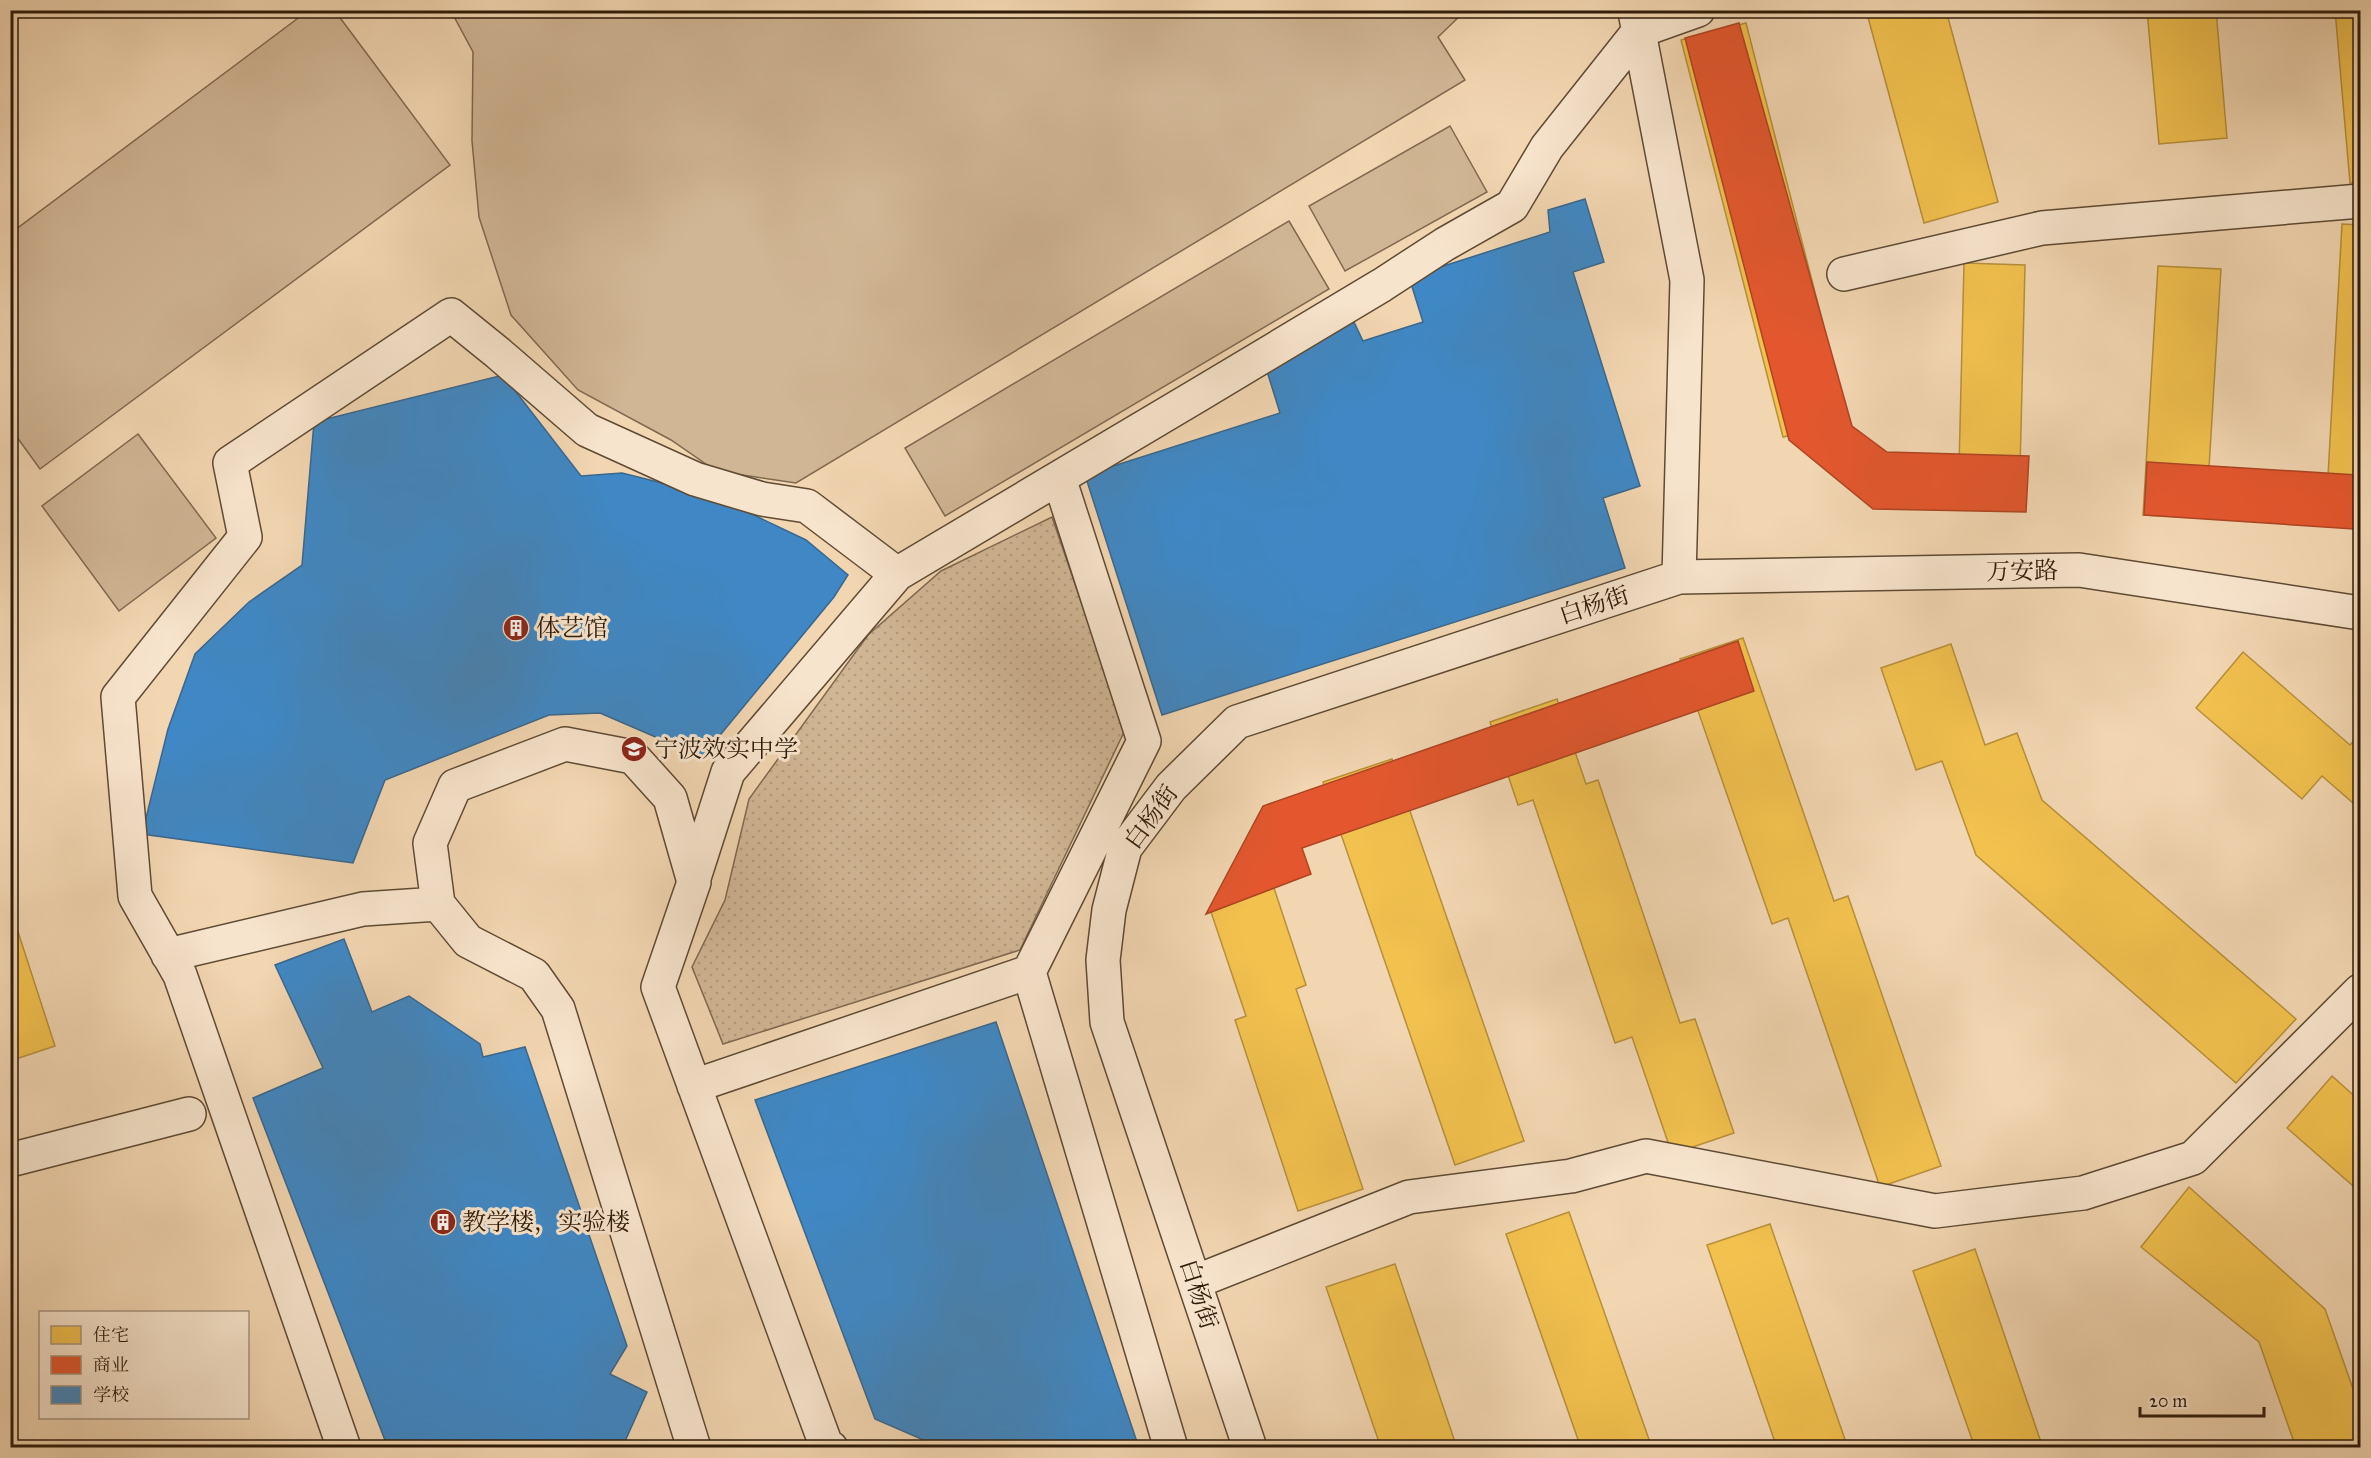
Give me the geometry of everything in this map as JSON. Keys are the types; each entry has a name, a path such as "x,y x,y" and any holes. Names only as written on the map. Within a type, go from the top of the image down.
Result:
{"street":[{"path":"826,1447 658,987 728,772 897,574 1371,291 1444,244 1512,206 1547,147 1637,21 1698,10"},
{"path":"1637,21 1687,280 1679,578"},
{"path":"1845,274 2042,228 2361,201"},
{"path":"344,1448 180,975 135,896 118,697 245,537 230,463 451,315 587,430 695,479 762,499 807,506 897,574"},
{"path":"1059,478 1144,741 1029,972 1171,1448"},
{"name":"万安路","path":"1679,578 2079,570 2361,613"},
{"name":"白杨街","path":"1250,1448 1107,1022 1103,960 1109,909 1125,848 1171,787 1237,722 1679,578"},
{"path":"693,881 670,798 633,757 565,744 455,786 430,843 438,904 468,941 534,975 558,1009 694,1448"},
{"path":"168,955 363,909 438,904"},
{"path":"694,1086 1029,972"},
{"path":"1195,1282 1409,1197 1571,1176 1646,1156 1935,1211 2083,1193 2193,1158 2361,991"},
{"path":"10,1160 189,1114"}],"shaded area":[{"path":"309,10 335,11 450,165 40,469 11,429 11,233"},
{"path":"451,11 1465,11 1438,37 1465,80 796,483 716,471 671,440 578,390 511,315 479,217 472,141 473,52"},
{"path":"1450,126 1487,192 1345,271 1309,206"},
{"path":"1289,221 1329,289 945,516 905,448"},
{"path":"138,434 216,538 119,611 42,506"},
{"path":"1052,517 1125,730 1020,950 723,1044 692,967 725,900 749,799 868,635 941,571"}],"building: 住宅":[{"path":"1866,10 1946,10 1998,202 1924,223"},
{"path":"2147,10 2216,10 2227,138 2159,144"},
{"path":"2335,10 2360,10 2360,182 2350,183"},
{"path":"1746,23 1848,421 1783,437 1681,40"},
{"path":"2342,224 2360,225 2360,496 2327,494"},
{"path":"1964,263 2025,265 2019,511 1958,509"},
{"path":"2158,266 2221,269 2206,518 2143,515"},
{"path":"1743,638 1834,901 1848,896 1941,1166 1880,1187 1788,918 1772,924 1680,659"},
{"path":"1951,644 1985,745 2017,733 2042,800 2296,1019 2236,1083 1976,855 1942,761 1916,770 1881,668"},
{"path":"2243,652 2350,745 2360,734 2360,809 2322,776 2302,799 2196,708"},
{"path":"1557,699 1586,784 1598,780 1680,1023 1695,1019 1734,1133 1672,1154 1632,1037 1615,1043 1533,800 1518,805 1490,722"},
{"path":"1392,759 1524,1141 1455,1165 1323,782"},
{"path":"1274,888 1306,985 1296,989 1363,1189 1298,1211 1235,1020 1246,1016 1210,909"},
{"path":"10,907 55,1046 10,1061"},
{"path":"2332,1076 2360,1101 2360,1192 2287,1128"},
{"path":"2189,1187 2325,1309 2360,1409 2360,1448 2296,1448 2259,1342 2141,1247"},
{"path":"1569,1212 1652,1448 1581,1448 1506,1234"},
{"path":"1770,1224 1848,1448 1777,1448 1707,1245"},
{"path":"1975,1249 2043,1448 1975,1448 1913,1271"},
{"path":"1395,1264 1457,1448 1381,1448 1326,1287"}],"building: 商业":[{"path":"1739,23 1852,426 1887,452 2029,456 2026,512 1873,509 1789,440 1685,38"},
{"path":"2147,462 2357,475 2354,529 2144,515"},
{"path":"1738,641 1754,691 1302,848 1311,874 1206,914 1263,806"}],"building: 学校":[{"path":"1585,199 1604,262 1573,272 1640,486 1603,498 1625,568 1162,715 1085,475 1280,413 1266,368 1354,322 1363,341 1423,322 1409,277 1550,232 1548,210"},
{"name":"体艺馆","path":"503,375 581,476 622,473 714,496 806,540 848,575 834,597 702,757 600,713 549,715 385,780 353,863 142,834 168,729 195,654 249,602 302,565 314,422"},
{"name":"教学楼，实验楼","path":"344,939 372,1012 409,996 480,1044 483,1057 525,1047 627,1346 610,1374 647,1392 622,1448 388,1448 253,1098 323,1068 275,965"},
{"path":"996,1022 1139,1448 942,1448 875,1419 755,1100"}],"place":[{"name":"体艺馆","path":"516,628"},
{"name":"宁波效实中学","path":"634,749"},
{"name":"教学楼，实验楼","path":"443,1222"}]}
